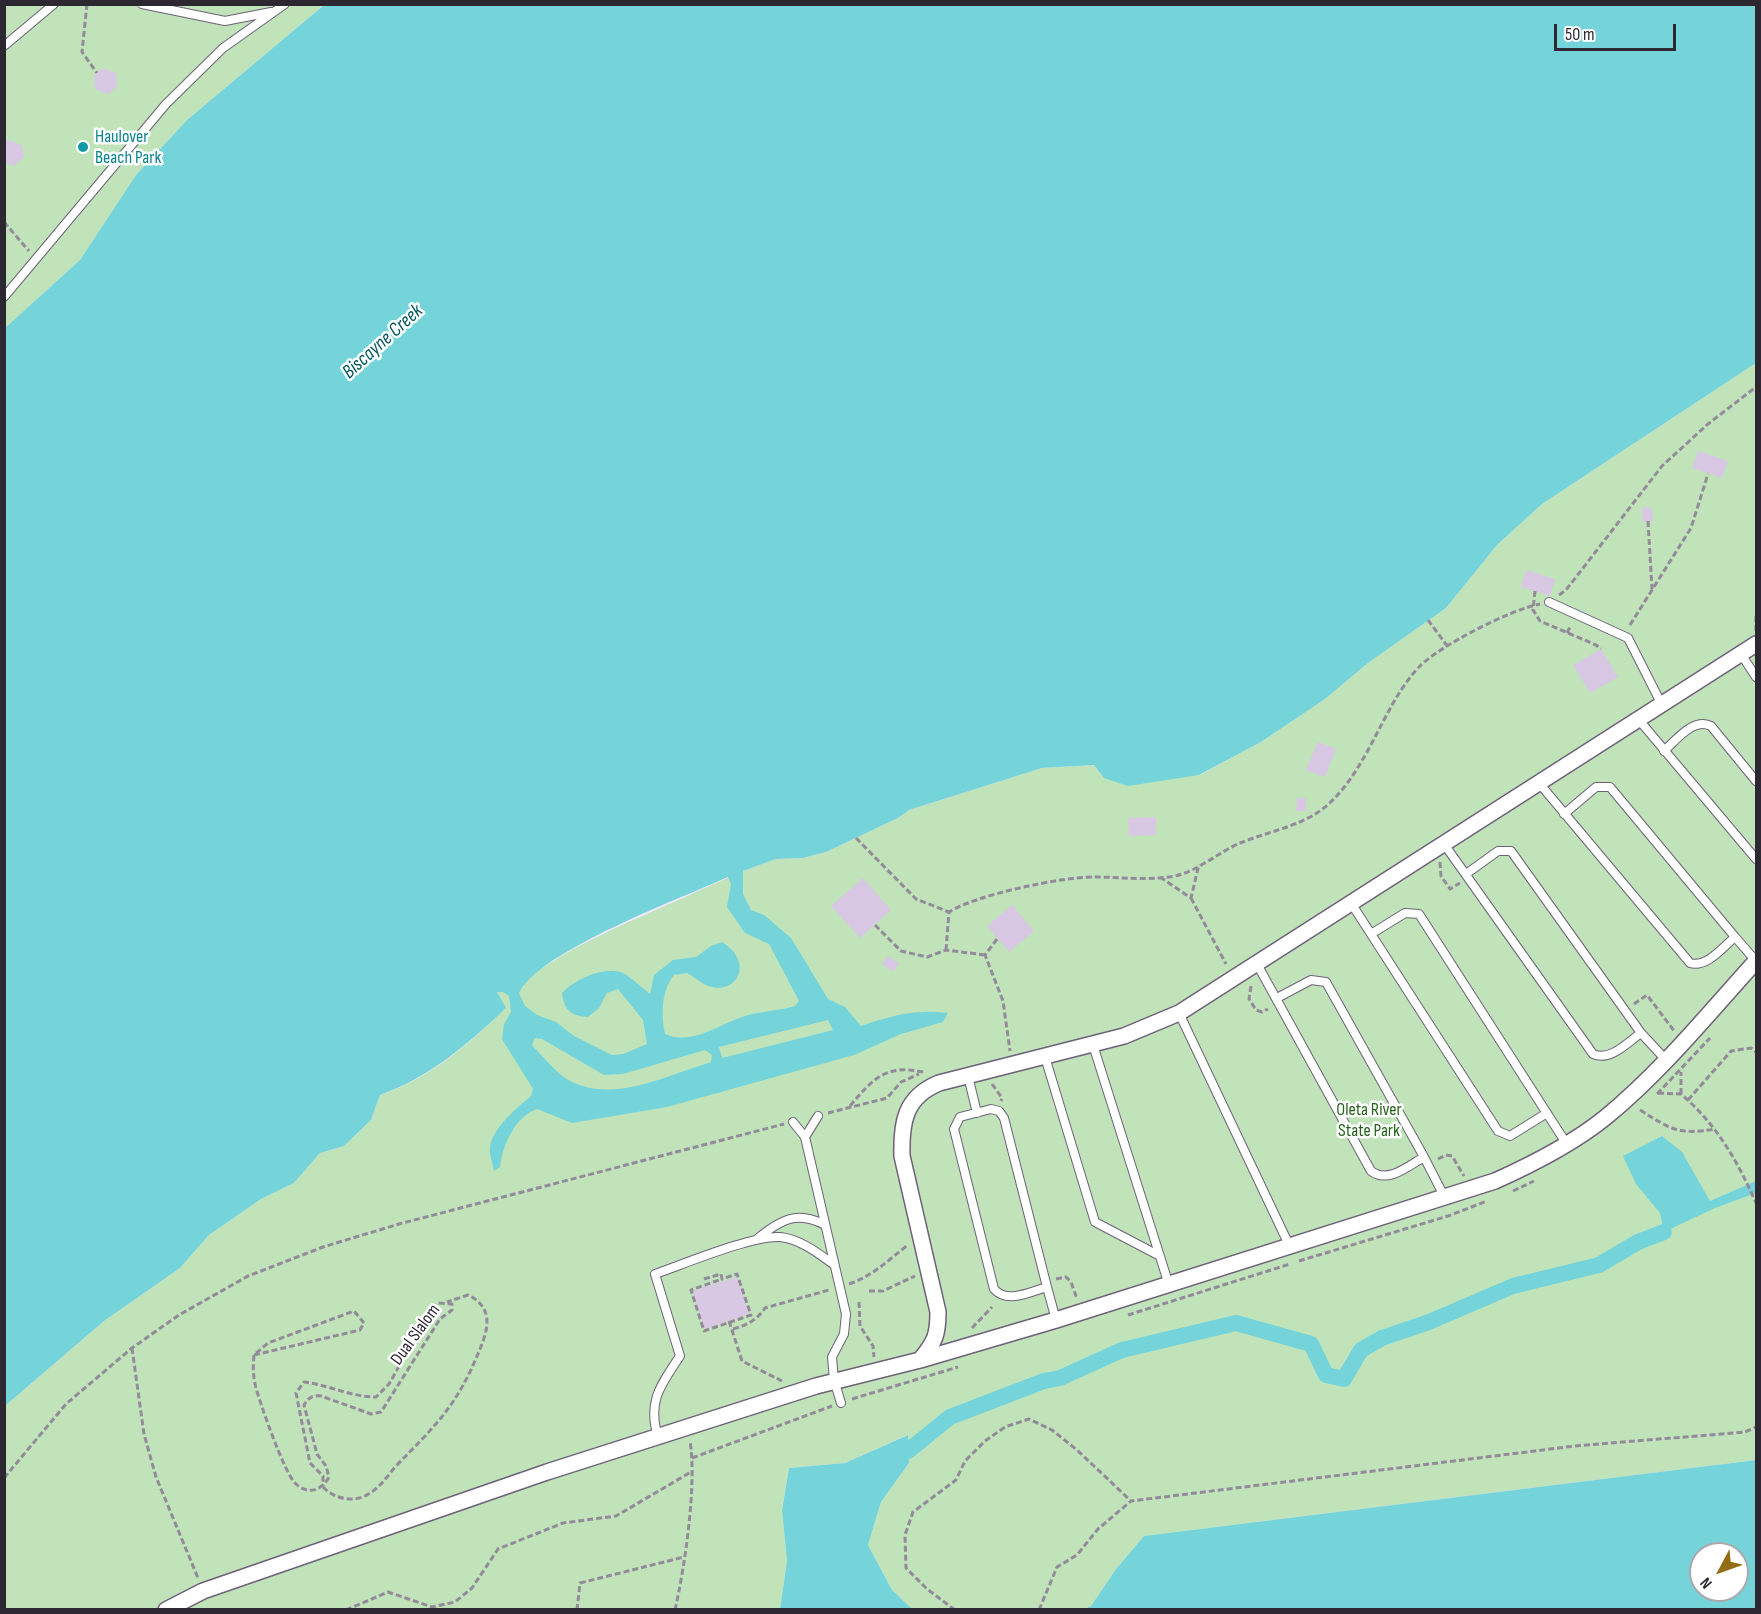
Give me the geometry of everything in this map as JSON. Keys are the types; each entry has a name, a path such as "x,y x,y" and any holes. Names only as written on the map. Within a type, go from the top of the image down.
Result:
{"street":[{"path":"964,1344 948,1335 938,1312 902,1156 901,1133 904,1115 909,1105 927,1088 1124,1036 1179,1013 1230,972 1257,964 1352,903 1441,851 1539,783 1756,644"},
{"path":"166,1610 203,1591 786,1395 834,1380 920,1360 964,1344 1056,1320 1445,1198 1515,1172 1605,1118 1668,1059 1756,961"},
{"path":"920,1360 932,1346 939,1331 938,1312"}],"lane":[{"path":"4,46 54,4"},
{"path":"142,4 225,21 276,11"},
{"path":"4,297 166,104 224,48 285,4"},
{"path":"1549,602 1628,638 1662,705"},
{"path":"1741,654 1756,677"},
{"path":"1640,720 1756,859"},
{"path":"1664,751 1696,723 1704,722 1711,726 1756,781"},
{"path":"1539,783 1690,963 1698,965 1704,963 1735,937"},
{"path":"1564,814 1596,787 1610,787 1756,961"},
{"path":"1441,851 1466,874 1593,1054 1601,1058 1608,1056 1641,1033"},
{"path":"1466,874 1498,851 1511,851 1641,1033 1668,1059"},
{"path":"1352,903 1497,1131 1510,1136 1547,1113"},
{"path":"1371,934 1405,913 1419,914 1566,1143"},
{"path":"1257,964 1371,1171 1378,1176 1386,1177 1426,1161"},
{"path":"1277,998 1311,980 1326,982 1445,1198"},
{"path":"1179,1013 1290,1247"},
{"path":"1093,1045 1169,1285"},
{"path":"1045,1057 1095,1222 1158,1255"},
{"path":"968,1076 977,1113"},
{"path":"1047,1287 1008,1297 1000,1296 994,1289 954,1129 960,1117 991,1109 999,1111 1004,1118 1056,1320"},
{"path":"806,1137 818,1116"},
{"path":"793,1122 806,1137 846,1314 844,1334 832,1357 834,1380 841,1403"},
{"path":"756,1240 788,1218 804,1216 825,1225"},
{"path":"658,1437 652,1418 657,1391 680,1356 655,1274 756,1240 779,1237 798,1242 833,1264"}],"path":[{"path":"87,4 82,52 97,73"},
{"path":"4,222 36,259"},
{"path":"949,912 960,905 1033,885 1092,877 1177,876 1238,844 1310,818 1344,789 1373,743 1391,706 1420,666 1448,647 1516,610 1549,602 1566,590 1662,466 1708,424 1756,387"},
{"path":"1628,627 1691,528 1708,474"},
{"path":"1648,521 1652,590"},
{"path":"1535,591 1533,605 1535,616 1540,621 1601,649"},
{"path":"1568,633 1576,614"},
{"path":"1756,615 1756,635"},
{"path":"1428,620 1448,647"},
{"path":"856,838 916,899 949,912"},
{"path":"1441,851 1441,876 1450,889"},
{"path":"1191,898 1199,864"},
{"path":"1160,877 1191,898 1230,972"},
{"path":"946,950 949,912"},
{"path":"875,925 901,951 927,957 946,950 985,955"},
{"path":"985,955 998,939"},
{"path":"985,955 1003,1001 1013,1064"},
{"path":"1230,972 1233,962"},
{"path":"1217,971 1230,972"},
{"path":"1250,980 1252,990 1249,999 1256,1011 1262,1012 1271,1007 1277,998"},
{"path":"1625,1011 1647,995 1680,1038"},
{"path":"1001,1051 1021,1046"},
{"path":"1688,1100 1731,1051 1751,1048 1756,1052"},
{"path":"1668,1059 1681,1070 1681,1094"},
{"path":"849,1108 879,1076 891,1070 905,1068 923,1072"},
{"path":"818,1116 887,1098 901,1082 932,1070"},
{"path":"990,1077 995,1090 1002,1098 999,1111"},
{"path":"1635,1091 1681,1094 1688,1100 1730,1148 1756,1202"},
{"path":"1640,1110 1667,1127 1685,1133 1716,1130"},
{"path":"4,1478 66,1404 132,1348 179,1315 248,1276 323,1247 467,1205 793,1122"},
{"path":"1426,1161 1446,1155 1452,1156 1467,1186"},
{"path":"869,1292 890,1288 927,1271"},
{"path":"704,1279 721,1274 722,1279"},
{"path":"737,1274 751,1315 729,1322 704,1331 691,1290 737,1274"},
{"path":"1047,1287 1054,1280 1066,1277 1071,1281 1079,1307"},
{"path":"254,1356 360,1330 364,1323 354,1311 268,1343 254,1356 255,1384 266,1420 294,1483 305,1489 316,1490 323,1487 332,1494 354,1499 376,1489 453,1405 466,1384 489,1325 483,1305 477,1299 468,1295 447,1302"},
{"path":"859,1302 860,1326 873,1346 876,1370"},
{"name":"Dual Slalom","path":"438,1303 452,1304 452,1310 440,1318 381,1412 371,1414 321,1396 308,1399 304,1405 311,1437 329,1477 323,1487 323,1476 310,1463 307,1451 296,1394 299,1387 304,1382 313,1383 363,1397 376,1397 389,1384 432,1308 438,1303"},
{"path":"964,1344 992,1308"},
{"path":"729,1322 742,1360 781,1380 797,1419"},
{"path":"132,1348 144,1434 156,1477 203,1591"},
{"path":"955,1610 927,1589 906,1568 905,1536 913,1512 956,1480 965,1461 1005,1428 1029,1419 1052,1430 1131,1501"},
{"path":"675,1610 684,1557 692,1458 688,1427"},
{"path":"1039,1610 1057,1567 1077,1555 1098,1529 1131,1501 1575,1446 1745,1432 1756,1427"},
{"path":"346,1610 388,1592 432,1607 455,1602 472,1588 498,1549 563,1523 616,1516 691,1472"},
{"path":"577,1610 580,1583 684,1557"}],"green space":[{"name":"Haulover Beach Park","path":"5,5 324,5 187,120 136,175 80,260 5,328"},
{"name":"Oleta River State Park","path":"1756,363 1756,1460 1144,1536 1116,1569 1091,1606 1084,1609 912,1610 892,1590 868,1545 881,1502 909,1463 907,1435 845,1463 789,1468 782,1509 787,1561 780,1609 5,1610 5,1406 104,1321 180,1268 209,1235 261,1199 294,1183 320,1153 344,1146 371,1120 380,1095 415,1080 463,1047 505,1009 497,992 523,985 534,973 573,949 613,929 743,871 776,859 803,858 826,852 898,818 909,810 1042,768 1094,765 1104,778 1200,775 1261,742 1325,699 1368,663 1446,608 1497,545 1542,504"}],"water":[{"name":"Biscayne Creek","path":"324,5 1756,5 1756,363 1542,504 1497,545 1446,608 1368,663 1325,699 1261,742 1199,775 1128,786 1104,778 1094,765 1042,768 909,810 898,818 826,852 803,858 776,859 743,871 743,894 751,910 764,915 791,938 828,999 845,1007 861,1026 893,1016 925,1012 948,1013 943,1022 901,1034 854,1055 667,1107 572,1123 537,1109 522,1118 511,1132 500,1167 494,1171 490,1150 495,1133 506,1119 531,1096 533,1089 502,1039 504,1024 511,1012 509,996 503,992 497,992 506,1008 462,1047 415,1079 380,1095 371,1120 344,1146 320,1153 294,1183 261,1199 209,1235 180,1268 104,1321 5,1406 5,328 80,260 136,175 187,120","holes":["728,877 731,884 727,907 745,933 769,944 799,1001 795,1006 745,1016 696,1036 675,1037 665,1034 664,996 674,975 687,973 708,986 718,988 734,982 740,967 738,959 722,942 711,946 696,957 673,960 654,975 650,994 623,973 616,971 590,975 574,983 562,993 569,1011 588,1017 599,1008 607,993 618,989 643,1020 647,1044 623,1054 612,1055 574,1036 556,1022 537,1015 525,1006 519,993 532,977 554,960 614,927","828,1020 833,1030 722,1058 719,1047","535,1038 542,1039 604,1075 623,1074 705,1050 712,1055 711,1062 655,1081 616,1089 597,1089 578,1084 561,1075 532,1045"]},
{"path":"1662,1136 1682,1152 1710,1201 1756,1181 1756,1193 1715,1208 1664,1232 1660,1213 1636,1184 1623,1156"},
{"path":"908,1435 909,1463 881,1502 868,1545 892,1590 912,1609 780,1609 787,1561 782,1510 789,1468 845,1463"},
{"path":"1756,1460 1756,1609 1084,1609 1091,1606 1116,1569 1144,1536"}],"building":[{"path":"102,68 116,73 117,86 108,94 95,89 94,76"},
{"path":"8,140 22,145 24,157 14,166 4,162 4,143"},
{"path":"1698,451 1728,461 1722,478 1692,468"},
{"path":"1651,507 1653,521 1643,522 1641,508"},
{"path":"1526,570 1555,579 1550,596 1521,587"},
{"path":"1601,649 1618,677 1590,693 1573,665"},
{"path":"1318,742 1336,749 1325,777 1306,770"},
{"path":"1297,798 1306,798 1306,811 1296,811"},
{"path":"1156,817 1156,835 1129,836 1128,818"},
{"path":"863,878 891,910 860,938 831,906"},
{"path":"1012,905 1034,931 1009,952 987,926"},
{"path":"888,956 899,964 893,972 882,964"},
{"path":"737,1277 749,1314 705,1329 692,1291"}],"waterway":[{"path":"908,1451 950,1417 1044,1381 1060,1378 1122,1350 1236,1323 1311,1344 1326,1375 1344,1379 1361,1350 1382,1338 1429,1322 1513,1286 1599,1265 1638,1242 1664,1232"}],"place":[{"name":"Haulover Beach Park","path":"83,147"}]}
